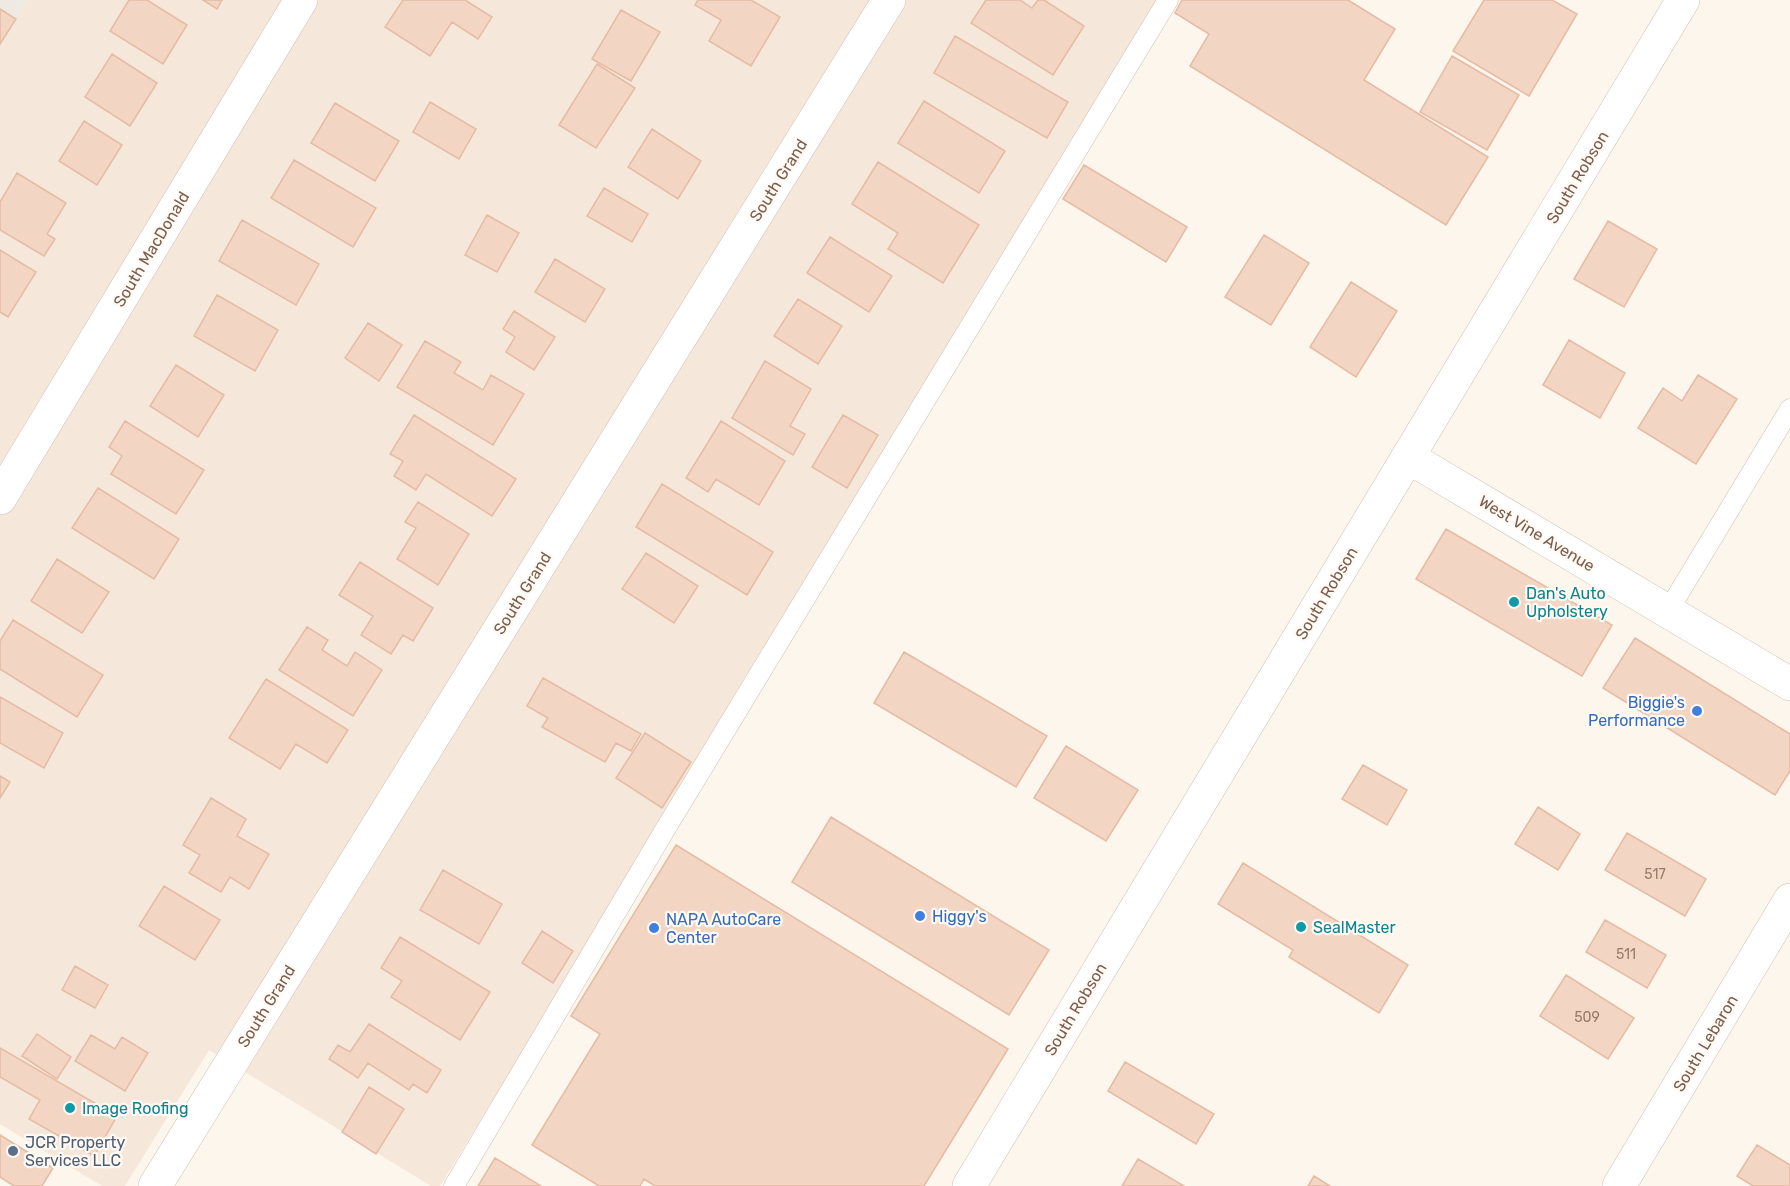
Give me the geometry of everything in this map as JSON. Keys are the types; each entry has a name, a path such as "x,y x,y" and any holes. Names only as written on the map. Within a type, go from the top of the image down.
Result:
{"street":[{"name":"South MacDonald","path":"0,498 301,0"},
{"name":"South Grand","path":"155,1186 890,0"},
{"name":"South Robson","path":"969,1186 1683,0"},
{"name":"West Vine Avenue","path":"1408,457 1790,684"},
{"name":"South Lebaron","path":"1619,1186 1790,900"}],"lane":[{"path":"454,1186 663,833 1168,0"},
{"path":"1668,611 1790,409"}],"shaded area":[{"path":"0,0 26,0 0,43"},
{"path":"26,0 1167,0 440,1186 431,1186 209,1050 125,1186 102,1186 0,1124 0,43"}],"building":[{"path":"129,0 147,0 187,25 163,64 110,31"},
{"path":"203,0 222,0 217,9"},
{"path":"403,0 465,0 492,17 478,39 452,22 430,56 385,27"},
{"path":"698,0 751,0 780,17 751,66 709,41 721,20 695,5"},
{"path":"986,0 1020,0 1032,8 1038,0 1044,0 1084,26 1053,75 971,23"},
{"path":"1182,0 1348,0 1395,29 1364,80 1488,157 1446,225 1190,66 1209,34 1175,13"},
{"path":"1484,0 1552,0 1577,14 1529,96 1453,51"},
{"path":"0,9 16,19 0,44"},
{"path":"621,10 660,32 631,81 592,59"},
{"path":"955,36 1068,102 1047,138 934,73"},
{"path":"112,54 157,83 130,126 85,97"},
{"path":"1452,56 1519,95 1487,150 1420,112"},
{"path":"597,64 635,88 596,148 559,125"},
{"path":"924,101 1005,151 979,193 898,143"},
{"path":"430,102 476,129 459,159 413,132"},
{"path":"335,103 399,141 375,181 311,143"},
{"path":"84,121 122,145 97,185 59,161"},
{"path":"652,129 701,161 678,199 628,167"},
{"path":"294,160 376,208 353,247 271,198"},
{"path":"878,162 979,225 943,283 888,249 898,233 852,204"},
{"path":"1084,165 1187,227 1166,262 1063,199"},
{"path":"17,173 66,203 47,234 55,239 44,256 0,230 0,202"},
{"path":"604,188 648,214 632,242 587,216"},
{"path":"487,215 519,233 497,272 465,255"},
{"path":"242,220 319,264 296,305 219,261"},
{"path":"1608,221 1657,249 1624,307 1574,279"},
{"path":"1264,235 1309,263 1271,325 1225,297"},
{"path":"830,237 892,276 869,312 807,273"},
{"path":"0,250 36,272 8,317 0,312"},
{"path":"555,259 605,289 585,322 535,292"},
{"path":"1351,282 1397,311 1356,377 1310,347"},
{"path":"217,295 278,330 255,371 194,336"},
{"path":"798,299 842,326 818,364 774,336"},
{"path":"514,311 555,337 534,370 506,352 515,337 503,329"},
{"path":"368,323 402,345 379,381 345,358"},
{"path":"1569,340 1625,373 1600,418 1543,385"},
{"path":"425,341 461,362 454,373 483,390 491,375 524,394 493,445 397,387"},
{"path":"765,361 811,389 790,426 805,434 793,455 732,418"},
{"path":"176,365 224,395 198,437 150,406"},
{"path":"1698,375 1737,399 1696,464 1638,428 1663,388 1682,401"},
{"path":"414,415 516,479 492,516 426,474 416,490 394,476 403,461 390,454"},
{"path":"843,415 878,435 847,488 812,467"},
{"path":"125,421 204,470 176,514 111,474 122,456 109,447"},
{"path":"721,421 785,461 759,505 716,479 708,492 686,478"},
{"path":"662,484 773,552 747,595 636,527"},
{"path":"98,488 179,539 154,579 72,528"},
{"path":"418,502 469,534 438,585 397,559 416,528 405,522"},
{"name":"Dan's Auto Upholstery","path":"1446,529 1612,625 1582,676 1416,579"},
{"path":"646,553 698,586 674,623 622,589"},
{"path":"57,559 109,592 82,633 31,601"},
{"path":"360,562 433,608 413,641 403,635 391,654 361,635 373,616 339,595"},
{"path":"13,620 103,675 77,717 0,669 0,641"},
{"path":"307,627 328,640 322,650 347,666 355,652 382,670 353,716 279,670"},
{"name":"Biggie's Performance","path":"1635,638 1790,734 1790,771 1775,795 1603,688"},
{"path":"904,652 1047,736 1016,787 874,703"},
{"path":"543,678 641,734 631,751 616,743 605,762 542,727 548,718 527,706"},
{"path":"266,679 348,730 327,763 296,744 280,769 229,738"},
{"path":"0,697 63,733 44,768 0,743"},
{"path":"645,733 691,762 662,808 616,778"},
{"path":"1066,746 1138,790 1106,841 1034,798"},
{"path":"1363,765 1407,790 1387,825 1342,799"},
{"path":"0,776 10,782 0,798"},
{"path":"211,798 246,819 237,836 269,854 249,889 230,877 221,892 189,873 200,855 183,845"},
{"path":"1538,807 1580,834 1558,870 1515,844"},
{"name":"Higgy's","path":"831,817 1049,950 1009,1015 792,882"},
{"path":"1627,833 1706,879 1685,916 1605,870"},
{"path":"676,845 1008,1049 924,1186 655,1186 644,1179 640,1186 599,1186 532,1145 600,1034 571,1016"},
{"name":"SealMaster","path":"1243,863 1408,965 1379,1013 1289,957 1293,950 1218,904"},
{"path":"443,870 502,904 479,944 420,910"},
{"path":"164,886 220,920 195,960 139,926"},
{"path":"1605,920 1666,955 1647,988 1586,952"},
{"path":"542,931 573,951 553,983 522,963"},
{"path":"400,937 490,992 460,1040 391,997 402,981 381,968"},
{"path":"75,966 108,985 95,1008 62,990"},
{"path":"1566,975 1634,1018 1608,1059 1540,1016"},
{"path":"369,1024 441,1070 427,1093 413,1084 409,1090 368,1063 358,1078 329,1059 338,1045 350,1052"},
{"path":"37,1034 71,1057 57,1079 22,1056"},
{"path":"91,1035 115,1049 122,1037 148,1053 125,1091 75,1061"},
{"name":"Image Roofing","path":"0,1048 117,1116 94,1156 29,1119 40,1100 0,1077"},
{"path":"1125,1062 1214,1114 1196,1144 1108,1091"},
{"path":"369,1087 404,1109 376,1154 342,1132"},
{"name":"JCR Property Services LLC","path":"0,1135 53,1168 42,1186 14,1186 0,1177"},
{"path":"1757,1145 1790,1165 1790,1186 1753,1186 1737,1176"},
{"path":"495,1158 541,1186 478,1186"},
{"path":"1138,1159 1184,1186 1122,1186"},
{"path":"1314,1176 1330,1186 1308,1186"}],"place":[{"name":"Dan's Auto Upholstery","path":"1514,602"},
{"name":"Biggie's Performance","path":"1697,711"},
{"name":"Higgy's","path":"920,916"},
{"name":"SealMaster","path":"1301,927"},
{"name":"NAPA AutoCare Center","path":"654,928"},
{"name":"Image Roofing","path":"70,1108"},
{"name":"JCR Property Services LLC","path":"13,1151"}]}
